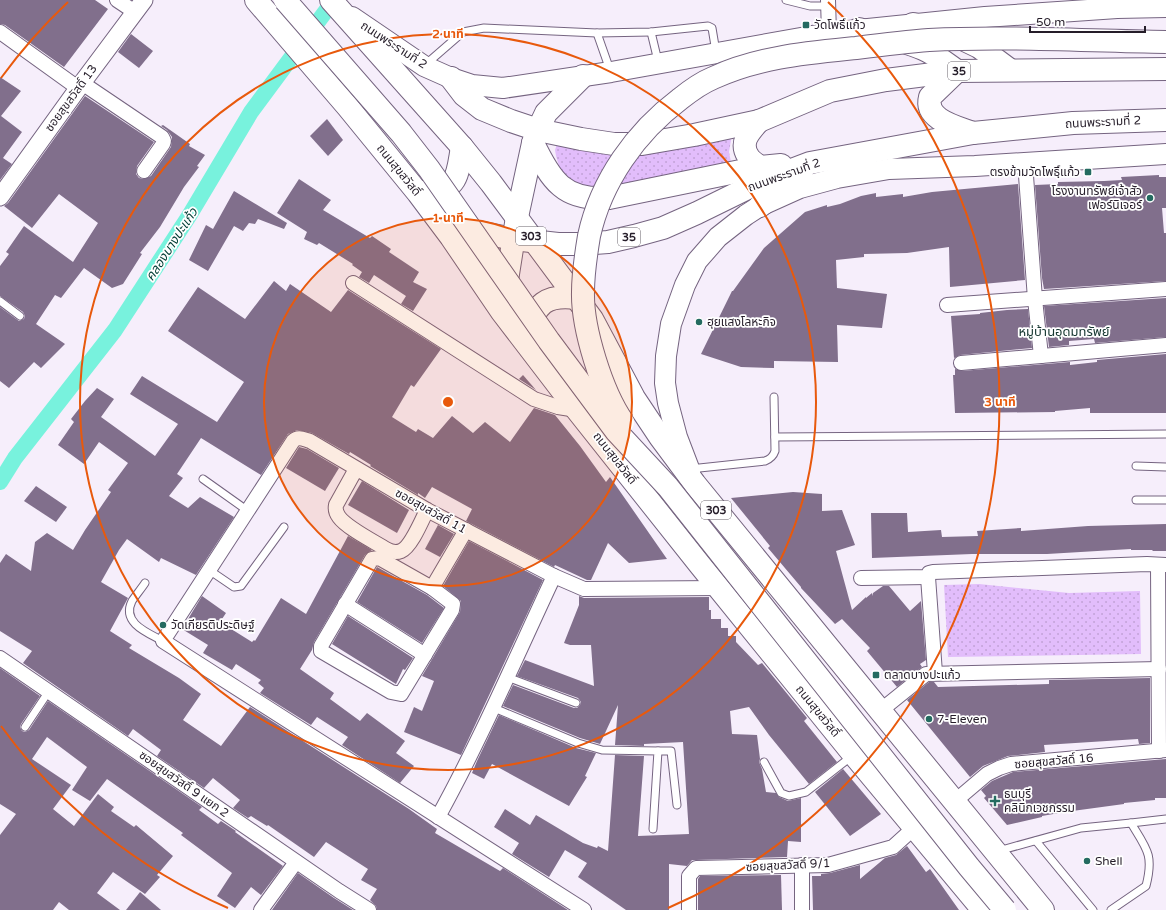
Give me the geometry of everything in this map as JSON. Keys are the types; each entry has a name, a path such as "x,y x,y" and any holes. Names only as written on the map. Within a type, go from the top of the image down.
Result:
{"main road":[{"name":"ถนนสุขสวัสดิ์","path":"256,0 347,106 418,193 438,219 502,312 525,340 577,410 854,755 983,910"},
{"path":"285,0 401,132 429,169 549,341 616,431 668,487"},
{"name":"ถนนพระรามที่ 2","path":"335,4 424,66 451,78 472,85 503,88 659,64 716,52 829,32 1051,12 1166,7"},
{"name":"303","path":"335,4 462,147 491,183 592,319 634,398 660,437 737,535 880,711"},
{"path":"913,24 950,33 979,47 1010,70"},
{"path":"859,29 903,41 923,49 957,71 930,97 929,103 931,110 943,121 973,133"},
{"path":"1004,910 668,487 614,410 595,362 585,316 583,293 592,223 608,184 637,139 668,107 688,92 711,78 740,67 772,58 928,40 1015,39 1166,42"},
{"name":"ถนนพระรามที่ 2","path":"451,78 464,95 482,109 536,137 581,139 614,144 642,144 701,134 759,121 830,91 886,80 957,71 1166,69"},
{"path":"502,312 517,217 536,137 546,113 583,76"},
{"name":"ถนนพระรามที่ 2","path":"438,219 455,228 513,239 581,244 608,242 663,228 760,182 810,163 973,133 1073,123 1166,120"},
{"path":"759,121 748,134 745,141 748,156 760,167"},
{"path":"536,137 542,163 552,178 574,194 586,198 610,198 760,167 810,163"},
{"path":"418,193 437,192 449,186 457,174 462,147"},
{"name":"ถนนพระรามที่ 2","path":"692,476 677,437 668,404 665,383 666,356 671,324 685,285 697,261 732,225 760,206 800,188 838,178 889,169 1166,154"},
{"path":"760,206 810,163"},
{"path":"525,340 530,322 536,310 547,300 564,296 577,298"},
{"path":"880,711 1043,910"}],"street":[{"path":"117,0 140,6"},
{"path":"828,3 829,32"},
{"name":"ซอยสุขสวัสดิ์ 13","path":"0,196 80,85 140,6"},
{"path":"0,32 162,137 164,141 163,144 144,171"},
{"path":"1024,162 1041,356"},
{"path":"353,283 534,399 558,407 577,410"},
{"path":"947,305 1166,290"},
{"path":"961,363 1166,345"},
{"name":"ซอยสุขสวัสดิ์ 11","path":"248,511 293,441 296,438 301,438 310,441 427,510 554,576 584,589 719,588"},
{"path":"356,469 336,505 335,510 339,518 348,525 390,552 400,552 407,546 427,510"},
{"path":"248,511 163,641 584,910"},
{"path":"432,588 466,530"},
{"path":"379,558 432,588 453,604 452,610 401,694 391,692 320,651 320,646 372,559 379,558"},
{"path":"934,673 929,573 1147,564 1162,565 1159,669 1162,751"},
{"path":"438,817 464,770 494,708 554,576"},
{"path":"862,578 928,577"},
{"path":"345,604 425,654"},
{"name":"ซอยสุขสวัสดิ์ 9 แยก 2","path":"0,658 339,892 369,910"},
{"path":"880,711 926,674 1159,669"},
{"name":"ซอยสุขสวัสดิ์ 16","path":"954,802 987,774 1011,764 1162,751"},
{"name":"ซอยสุขสวัสดิ์ 9/1","path":"689,910 689,876 696,868 828,865 893,847 914,828"},
{"path":"261,910 296,862"},
{"path":"802,865 802,910"}],"lane":[{"path":"786,0 810,6 828,3"},
{"path":"424,66 463,32 484,28 597,33 651,32 708,26 712,28 716,52"},
{"path":"651,32 659,64"},
{"path":"597,33 611,72"},
{"path":"0,301 20,316"},
{"path":"692,476 770,459 773,456 775,437 774,397"},
{"path":"775,437 1166,434"},
{"path":"1136,466 1166,467"},
{"path":"203,479 248,511"},
{"path":"1136,500 1166,500"},
{"path":"209,570 234,587 241,586 284,527"},
{"path":"145,583 132,602 130,612 131,619 134,625 163,641"},
{"path":"507,677 576,703"},
{"path":"25,727 49,691"},
{"path":"494,708 578,743 602,750 671,751 676,805"},
{"path":"653,829 658,751"},
{"path":"764,762 781,792 789,796 806,792 854,755"},
{"path":"996,852 1081,828 1166,819"},
{"path":"1111,910 1146,886 1148,879 1150,865 1148,850 1131,823"},
{"path":"1036,841 1093,910"}],"shaded area":[{"path":"729,137 731,140 729,152 731,162 638,183 589,189 572,181 563,172 559,166 555,150 557,144"},
{"path":"979,584 1069,593 1140,591 1141,654 948,657 944,585"}],"building":[{"path":"0,0 95,0 108,9 64,67 5,25 0,24"},
{"path":"131,34 153,51 139,68 118,52"},
{"path":"0,77 21,91 1,116 22,132 3,158 12,164 0,180"},
{"path":"85,96 154,142 137,166 136,174 139,178 144,179 151,176 171,147 172,137 167,130 161,126 163,125 190,144 189,146 205,155 197,166 199,167 184,187 160,227 140,253 142,254 123,284 112,288 84,268 61,298 55,295 36,324 65,344 41,368 34,362 9,388 0,381 0,307 19,321 24,319 25,316 23,312 0,296 0,266 9,254 6,252 24,226 73,262 98,223 59,194 32,228 4,206 8,203"},
{"path":"327,119 343,140 328,156 310,136"},
{"path":"1159,175 1159,177 1166,177 1166,208 1162,208 1164,233 1166,233 1166,281 1044,289 1035,185 1058,184 1058,182 1122,180 1121,177"},
{"path":"299,179 331,200 323,210 370,238 372,236 391,249 389,252 419,272 413,282 427,289 413,311 401,304 406,296 374,275 369,283 359,277 362,272 352,265 353,264 319,243 317,245 304,239 307,232 277,213"},
{"path":"1018,184 1025,280 950,287 949,247 907,253 864,254 864,257 836,260 837,288 887,294 882,328 837,325 838,362 774,361 774,368 741,367 701,354 732,291 764,248 805,212 827,205 827,207 840,204 861,196 876,193 876,197 903,194 903,197 932,192"},
{"path":"234,191 287,223 284,229 258,219 255,224 249,223 243,231 234,226 208,271 189,260 206,225 213,229"},
{"path":"274,281 286,291 290,284 331,312 348,290 441,349 414,387 411,385 392,417 416,432 418,429 433,438 452,416 473,433 485,422 510,442 534,408 555,415 606,482 610,477 667,559 629,563 608,543 591,580 587,580 555,565 554,567 466,521 472,509 432,487 425,498 418,493 418,495 350,452 349,454 312,433 297,430 288,434 261,475 201,438 177,474 183,478 169,496 188,508 200,497 234,517 196,575 161,558 159,562 127,539 101,582 128,598 110,631 132,645 129,648 179,678 201,694 183,720 221,746 250,707 409,809 437,829 435,833 500,871 503,868 568,910 377,910 376,906 370,900 377,889 361,880 368,869 326,842 314,857 268,825 267,826 251,816 248,818 233,808 240,800 213,778 204,788 157,756 161,750 133,729 128,736 23,663 32,651 0,631 0,563 6,554 31,571 35,542 47,533 73,550 111,492 108,490 128,463 99,442 84,464 58,445 74,422 71,419 85,401 97,388 114,399 101,417 155,456 178,424 130,394 142,376 217,422 244,382 168,331 198,287 245,319"},
{"path":"1166,298 1166,337 1095,343 1094,339 1069,341 1069,345 1049,347 1044,306"},
{"path":"1028,309 1032,348 960,355 954,358 951,316"},
{"path":"1166,354 1166,413 1090,413 1090,408 1055,412 955,413 953,375 955,375 955,369 962,371 1070,362 1070,365 1097,362 1097,360"},
{"path":"523,375 536,390 519,379"},
{"path":"299,447 307,449 339,468 325,491 286,468"},
{"path":"362,481 409,510 397,533 348,505"},
{"path":"36,486 67,507 56,522 24,501"},
{"path":"793,492 822,494 822,511 842,510 855,545 836,551 852,610 872,593 873,596 873,593 883,586 889,586 910,611 921,601 926,660 920,664 922,667 897,687 867,651 870,648 842,619 835,624 801,588 768,548 770,546 731,498"},
{"path":"871,513 907,513 908,532 941,530 942,537 978,536 977,531 1021,528 1021,531 1088,526 1166,524 1166,551 1131,549 1047,554 972,554 872,558"},
{"path":"438,525 454,534 440,557 425,549"},
{"path":"348,536 372,550 365,555 314,642 312,650 300,669 334,693 330,699 360,721 367,713 405,741 396,753 414,766 400,783 342,745 348,737 317,717 311,725 260,693 264,688 258,683 261,680 236,664 232,670 203,653 208,645 182,629 202,596 226,613 220,622 252,642 254,640 255,641 281,598 306,614"},
{"path":"469,541 543,580 461,755 404,732 414,707 422,711 434,681 422,676 460,612 461,601 443,586"},
{"path":"377,567 427,595 444,608 422,643 357,602"},
{"path":"579,596 584,598 709,597 711,619 721,619 721,628 728,628 728,636 736,636 736,642 758,665 762,663 807,718 804,721 837,762 809,784 769,735 749,707 730,711 732,734 757,735 760,759 759,762 762,769 766,792 776,793 779,797 788,801 801,798 801,842 788,841 787,857 692,860 687,866 669,864 669,910 626,910 578,877 587,863 565,850 549,877 512,854 519,843 494,827 505,809 530,825 536,815 583,843 597,848 598,846 608,851 615,755 644,756 638,836 689,834 683,742 644,744 644,746 615,745 618,705 600,744 580,738 503,706 513,685 574,708 577,708 580,705 581,702 578,698 517,676 525,660 594,686 591,645 570,645 564,643 579,605"},
{"path":"348,616 413,658 405,670 403,669 396,684 332,644"},
{"path":"0,668 40,696 21,724 20,727 22,731 25,732 29,730 48,701 202,807 199,810 218,824 221,821 283,866 261,895 251,887 235,908 217,896 232,873 181,835 183,833 107,779 90,801 72,790 87,767 47,737 32,759 71,785 53,809 74,826 98,794 114,807 111,811 134,827 136,825 173,856 157,875 160,877 145,894 113,872 97,893 120,910 69,910 59,902 53,910 0,910 0,835 16,814 0,804"},
{"path":"1150,678 1150,743 1139,744 1138,739 1044,745 1045,752 1008,756 983,766 970,777 907,700 929,682 934,682 938,687 1049,684 1049,680"},
{"path":"499,715 576,748 596,753 585,776 587,777 569,806 492,764 484,779 472,773"},
{"path":"1166,759 1166,798 1155,798 1155,800 1065,812 1007,825 984,798 986,796 981,790 992,781 1013,772"},
{"path":"843,769 881,814 850,836 815,792"},
{"path":"907,846 926,872 930,869 959,910 813,910 812,876 821,876 821,874 860,865 860,879 885,858 896,855"},
{"path":"298,873 334,898 353,910 272,910"},
{"path":"781,875 782,910 698,910 698,879 700,876"},
{"path":"140,892 161,910 126,910"}],"waterway":[{"name":"คลองบางปะแก้ว","path":"0,482 15,458 115,330 189,216 251,112 334,0"}],"place":[{"name":"วัดโพธิ์แก้ว","path":"806,25"},
{"name":"ตรงข้ามวัดโพธฺิ์แก้ว","path":"1088,172"},
{"name":"โรงงานทรัพย์เจ้าสัว เฟอร์นิเจอร์","path":"1150,198"},
{"name":"ฮุยแสงโลหะกิจ","path":"699,322"},
{"name":"วัดเกียรติประดิษฐ์","path":"163,625"},
{"name":"ตลาดบางปะแก้ว","path":"876,675"},
{"name":"7-Eleven","path":"929,719"},
{"name":"ธนบุรี คลินิกเวชกรรม","path":"995,801"},
{"name":"Shell","path":"1087,861"}],"district":[{"name":"หมู่บ้านอุดมทรัพย์","path":"1064,331"}]}
